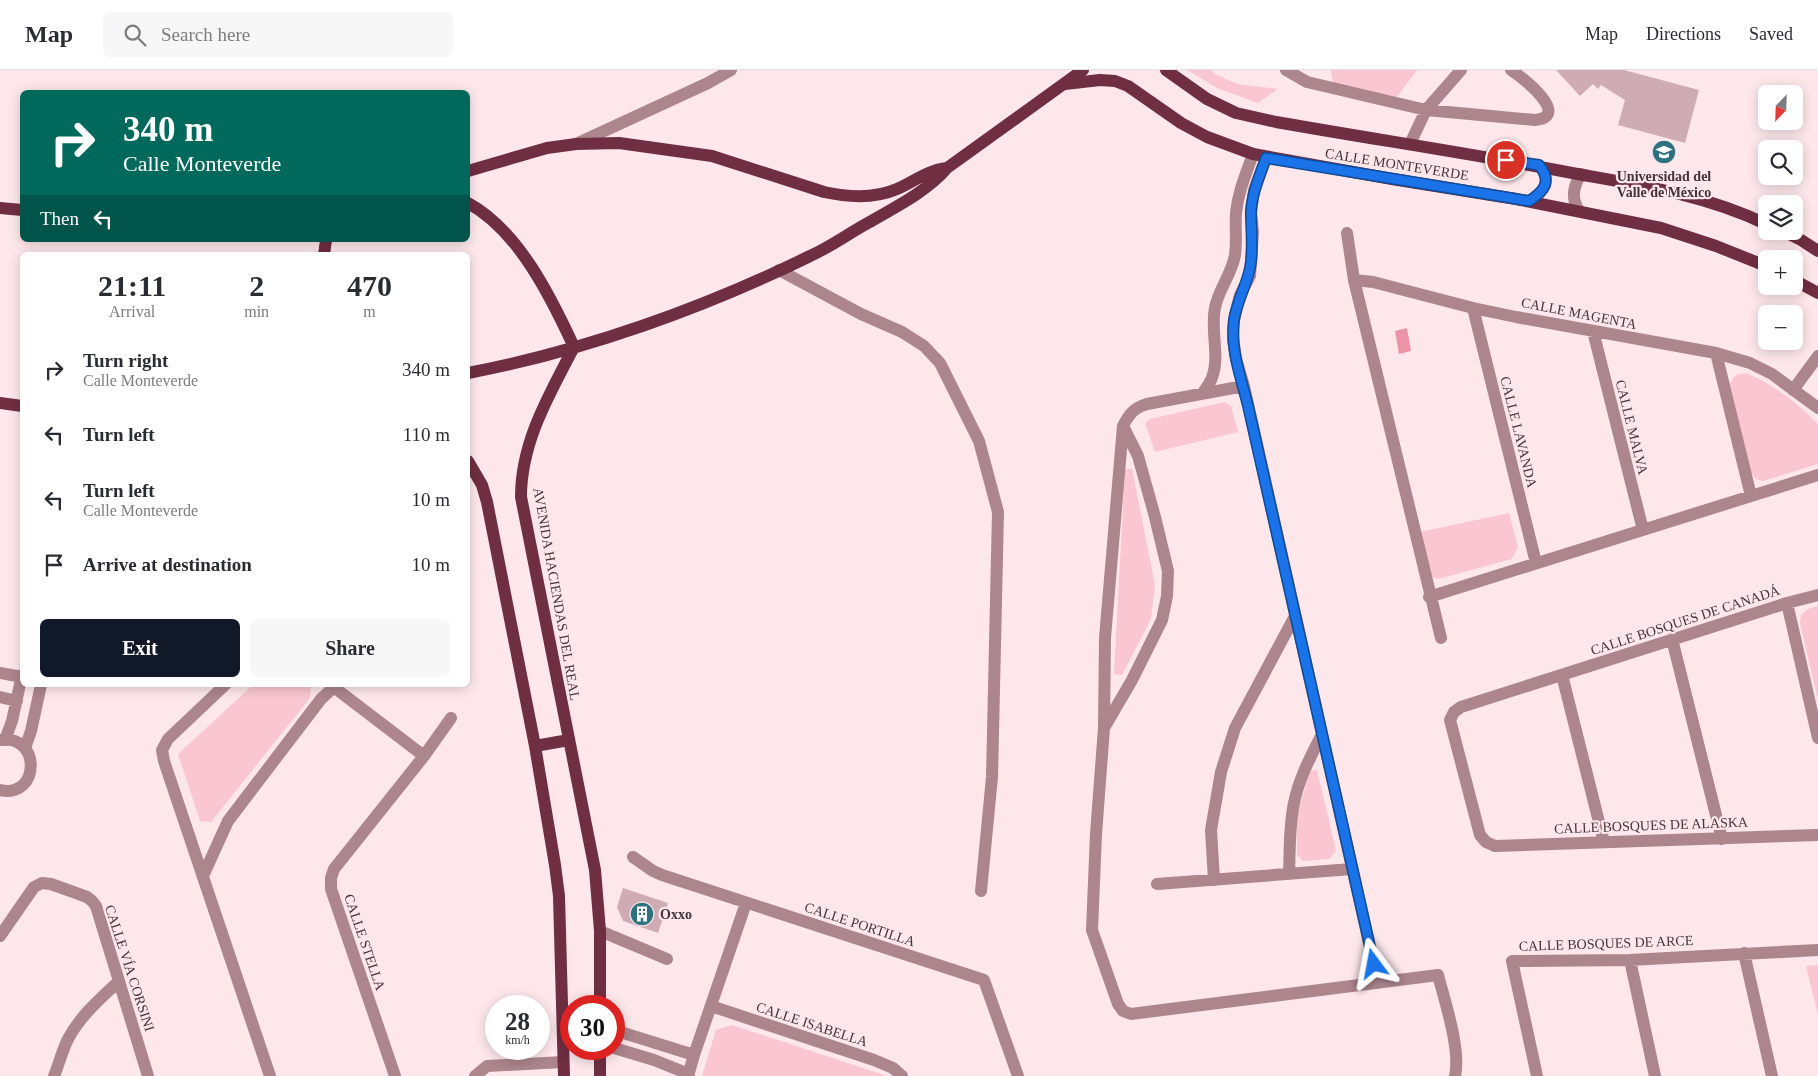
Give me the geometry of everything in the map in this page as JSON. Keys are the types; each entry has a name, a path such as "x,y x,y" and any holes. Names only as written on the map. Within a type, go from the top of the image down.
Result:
{"main road":[{"path":"470,373 574,347 667,317 812,255 892,209 937,179 947,168 1083,70"},
{"name":"CALLE MONTEVERDE","path":"1166,70 1207,99 1236,113 1276,122 1539,165 1692,196 1741,212 1758,220"},
{"name":"CALLE MONTEVERDE","path":"1064,84 1100,80 1115,81 1128,86 1181,123 1207,137 1266,158 1529,201 1661,228 1716,246 1758,263"},
{"path":"470,170 547,148 576,144 620,143 712,156 807,187 837,194 862,196 882,194 895,190 932,171 947,168"},
{"path":"470,205 485,213 500,226 537,275 561,318 574,347"},
{"path":"0,208 20,210"},
{"path":"1801,240 1818,251"},
{"path":"1803,285 1818,293"},
{"name":"AVENIDA HACIENDAS DEL REAL","path":"574,347 543,405 531,437 521,482 521,497 595,870 600,931 600,995"},
{"path":"0,403 20,406"},
{"path":"470,464 482,485 487,502 535,746 556,865 564,1076"},
{"path":"535,746 568,740"},
{"path":"600,1060 600,1076"}],"street":[{"path":"576,144 708,83 731,70"},
{"path":"1286,70 1307,82 1426,110 1535,120 1543,119 1549,109 1546,102 1523,78 1511,70"},
{"path":"1410,144 1426,110 1461,70"},
{"path":"1203,393 1211,380 1215,368 1216,353 1212,324 1215,306 1230,274 1235,255 1236,214 1239,192 1253,154"},
{"path":"1266,158 1254,190 1251,212 1253,232 1250,276 1240,295 1234,320 1233,339 1378,983"},
{"path":"1529,201 1537,196 1545,185 1545,173 1539,165"},
{"path":"1579,212 1573,197 1581,174"},
{"path":"1346,233 1354,280 1441,638"},
{"path":"779,270 861,314 902,332 924,346 940,363 979,440 998,512 992,777 981,891"},
{"name":"CALLE MAGENTA","path":"1354,280 1373,282 1473,308 1716,353 1750,363 1772,374 1818,408"},
{"name":"CALLE LAVANDA","path":"1473,308 1536,563"},
{"name":"CALLE MALVA","path":"1593,331 1643,530"},
{"path":"1716,353 1751,496"},
{"path":"1793,390 1818,356"},
{"path":"1244,386 1147,404 1135,408 1127,417 1123,426 1105,638 1104,728 1096,834 1092,930 1118,1004 1123,1011 1131,1014 1438,975 1456,1053 1457,1069 1455,1076"},
{"path":"1104,728 1162,620 1167,596 1168,571 1157,525 1138,456 1123,426"},
{"path":"1430,597 1818,475"},
{"name":"CALLE BOSQUES DE CANADÁ","path":"1486,842 1480,835 1450,720 1454,712 1461,707 1672,639 1818,595"},
{"path":"1787,603 1818,738"},
{"path":"1214,880 1212,830 1221,772 1235,728 1295,616"},
{"path":"1672,639 1722,838"},
{"path":"0,673 20,676"},
{"path":"1562,675 1604,842"},
{"path":"1,792 21,787 31,772 30,755 25,748 19,743 3,740 17,701 20,686"},
{"path":"25,748 31,731 41,687"},
{"path":"223,687 168,739 162,750 164,761 270,1076"},
{"path":"203,876 228,821 331,687"},
{"path":"333,687 424,756"},
{"path":"0,697 17,701"},
{"name":"CALLE STELLA","path":"395,1076 331,889 330,878 334,869 452,718"},
{"path":"1289,873 1290,832 1294,802 1305,769 1322,734"},
{"name":"CALLE BOSQUES DE ALASKA","path":"1486,842 1496,846 1818,835"},
{"name":"CALLE PORTILLA","path":"633,857 662,875 984,980 1018,1076"},
{"path":"1157,884 1352,869"},
{"name":"CALLE VÍA CORSINI","path":"0,936 34,887 42,883 51,884 87,897 92,901 96,906 148,1076"},
{"path":"625,1051 689,1075 694,1055 746,903"},
{"path":"600,931 667,958"},
{"name":"CALLE BOSQUES DE ARCE","path":"1537,1076 1512,961 1630,960 1818,950"},
{"path":"1744,953 1772,1076"},
{"path":"1630,960 1655,1076"},
{"path":"54,1076 68,1040 79,1022 97,1001 119,981"},
{"name":"CALLE ISABELLA","path":"711,1006 874,1060 893,1068 902,1076"},
{"path":"625,1033 694,1055"},
{"path":"633,1054 638,1037"},
{"path":"475,1076 487,1066 516,1070 563,1062"}],"shaded area":[{"path":"1187,70 1211,70 1215,74 1237,84 1278,89 1258,103 1219,89"},
{"path":"1331,70 1417,70 1397,97 1333,84"},
{"path":"1407,328 1411,351 1399,354 1395,331"},
{"path":"1746,373 1785,395 1818,424 1818,464 1763,481 1756,479 1749,471 1730,384 1736,376"},
{"path":"1225,402 1231,406 1238,432 1155,452 1145,423 1150,419"},
{"path":"1125,469 1132,469 1155,585 1151,619 1122,675 1114,674"},
{"path":"1509,513 1518,547 1512,559 1438,579 1430,576 1420,532"},
{"path":"1818,606 1818,701 1800,623 1801,615 1808,609"},
{"path":"251,687 311,687 310,698 211,822 200,821 178,754"},
{"path":"1317,770 1336,851 1329,859 1303,861 1297,855 1297,816 1310,771"},
{"path":"1818,965 1818,1015 1806,966"},
{"path":"732,1025 887,1076 702,1076 716,1030"}],"building":[{"path":"1556,70 1624,70 1699,90 1685,143 1618,125 1625,100 1601,85 1598,89 1593,84 1580,96"},
{"name":"Oxxo","path":"623,888 668,903 658,933 623,921 617,907"}],"place":[{"name":"Universidad del Valle de México","path":"1664,152"},
{"name":"Oxxo","path":"642,914"}],"route":[{"path":"1374,964 1244,386 1236,359 1233,339 1234,320 1240,295 1250,276 1253,232 1251,212 1254,190 1266,158 1529,201 1537,196 1542,191 1546,178 1539,165 1506,160"}]}
